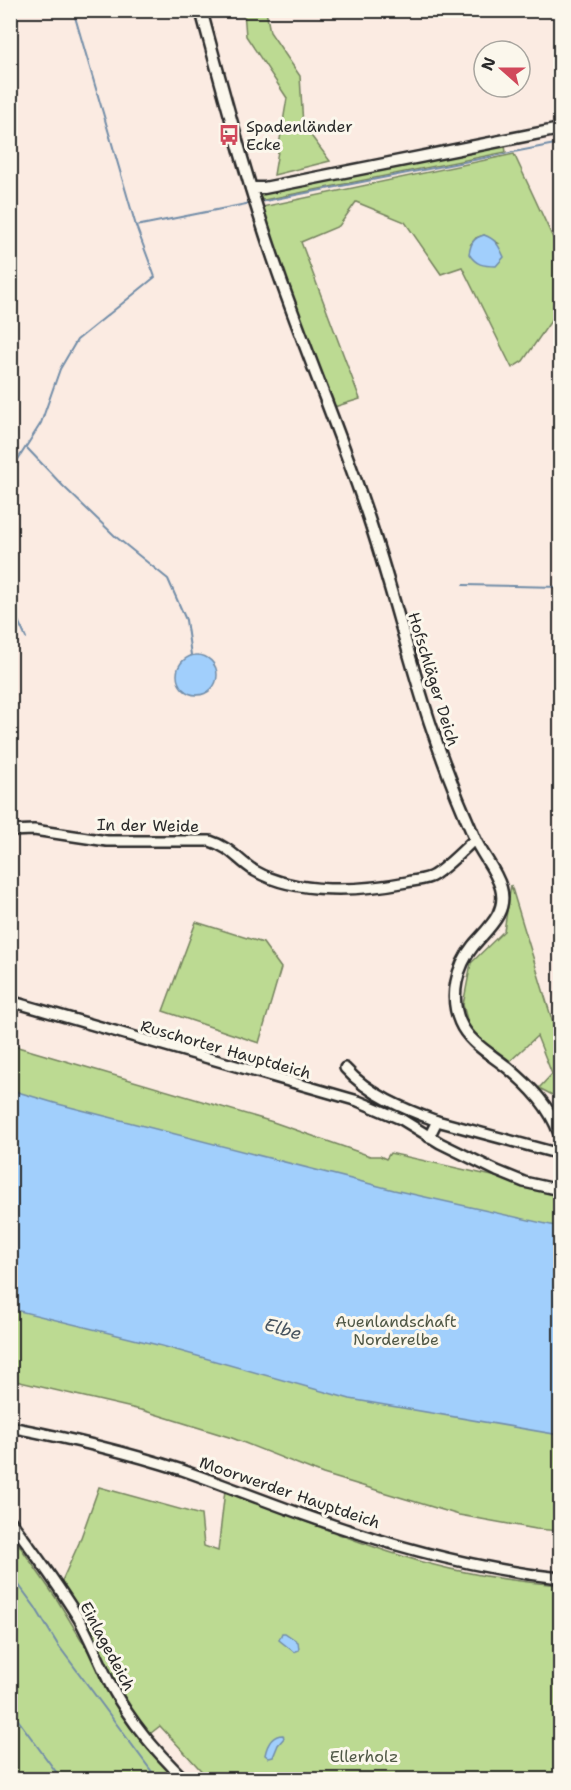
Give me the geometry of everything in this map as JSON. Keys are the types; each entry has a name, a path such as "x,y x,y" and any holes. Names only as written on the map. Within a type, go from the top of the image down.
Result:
{"street":[{"name":"Hofschläger Deich","path":"201,10 254,198 285,292 366,508 430,722 475,839 495,873 501,890 502,903 498,916 464,959 457,980 455,1001 458,1019 465,1032 475,1043 538,1095 561,1135"},
{"path":"254,198 264,188 561,129"},
{"name":"In der Weide","path":"10,831 34,830 107,841 210,841 223,845 255,871 279,881 311,888 348,890 432,877 475,839"},
{"name":"Ruschorter Hauptdeich","path":"10,1001 358,1101 401,1119 429,1137 497,1171 524,1182 561,1190"},
{"path":"345,1068 366,1088 437,1121 561,1154"},
{"path":"429,1137 437,1121"},
{"name":"Moorwerder Hauptdeich","path":"10,1427 134,1455 311,1517 420,1552 490,1568 561,1578"},
{"name":"Einlagedeich","path":"10,1520 80,1620 131,1719 144,1738 185,1779"}],"green space":[{"path":"244,11 266,11 270,32 300,76 303,125 330,161 274,175 287,98 246,36"},
{"path":"505,146 506,152 264,200 260,199 258,194"},
{"path":"514,154 560,253 560,308 523,361 512,368 462,267 441,274 405,222 356,202 339,226 301,242 360,399 334,407 301,323 262,207","holes":["484,235 498,243 471,244 476,238"]},
{"path":"511,885 560,1046 560,1099 539,1088 552,1074 537,1036 508,1063 471,1034 463,1005 471,963 504,931"},
{"path":"196,922 263,943 281,968 259,1043 163,1011"},
{"name":"Auenlandschaft Norderelbe","path":"11,1045 273,1122 370,1156 380,1156 386,1159 390,1153 497,1177 560,1196 560,1531 459,1515 323,1474 232,1438 145,1411 11,1380"},
{"name":"Ellerholz","path":"99,1487 201,1515 204,1546 218,1551 225,1490 348,1538 431,1564 517,1581 560,1585 560,1779 264,1780 254,1772 234,1779 209,1779 160,1726 146,1737 115,1686 61,1583 79,1543"},
{"path":"10,1532 58,1601 142,1740 182,1779 11,1779"}],"water":[{"path":"484,235 497,243 504,257 496,266 480,264 474,261 469,254 473,242"},
{"path":"197,655 205,656 211,661 216,667 216,683 211,689 205,694 197,695 189,694 183,689 178,683 177,675 178,667 183,661 189,656"},
{"name":"Auenlandschaft Norderelbe","path":"11,1090 394,1190 560,1227 560,1435 350,1399 162,1346 11,1309"},
{"path":"282,1633 298,1642 299,1650 294,1652 279,1640"},
{"path":"283,1735 284,1738 273,1757 269,1758 265,1755 270,1741"}],"waterway":[{"path":"10,472 41,423 60,369 77,340 155,277 136,226 73,10"},
{"path":"260,202 560,143"},
{"path":"136,226 251,203"},
{"path":"27,448 116,537 168,579 186,620 191,655"},
{"path":"463,585 560,587"},
{"path":"10,603 26,638"},
{"path":"10,1573 35,1607 58,1645 158,1780"},
{"path":"10,1709 62,1780"}],"place":[{"name":"Spadenländer Ecke","path":"229,135"}],"water label":[{"name":"Elbe","path":"283,1329"}]}
